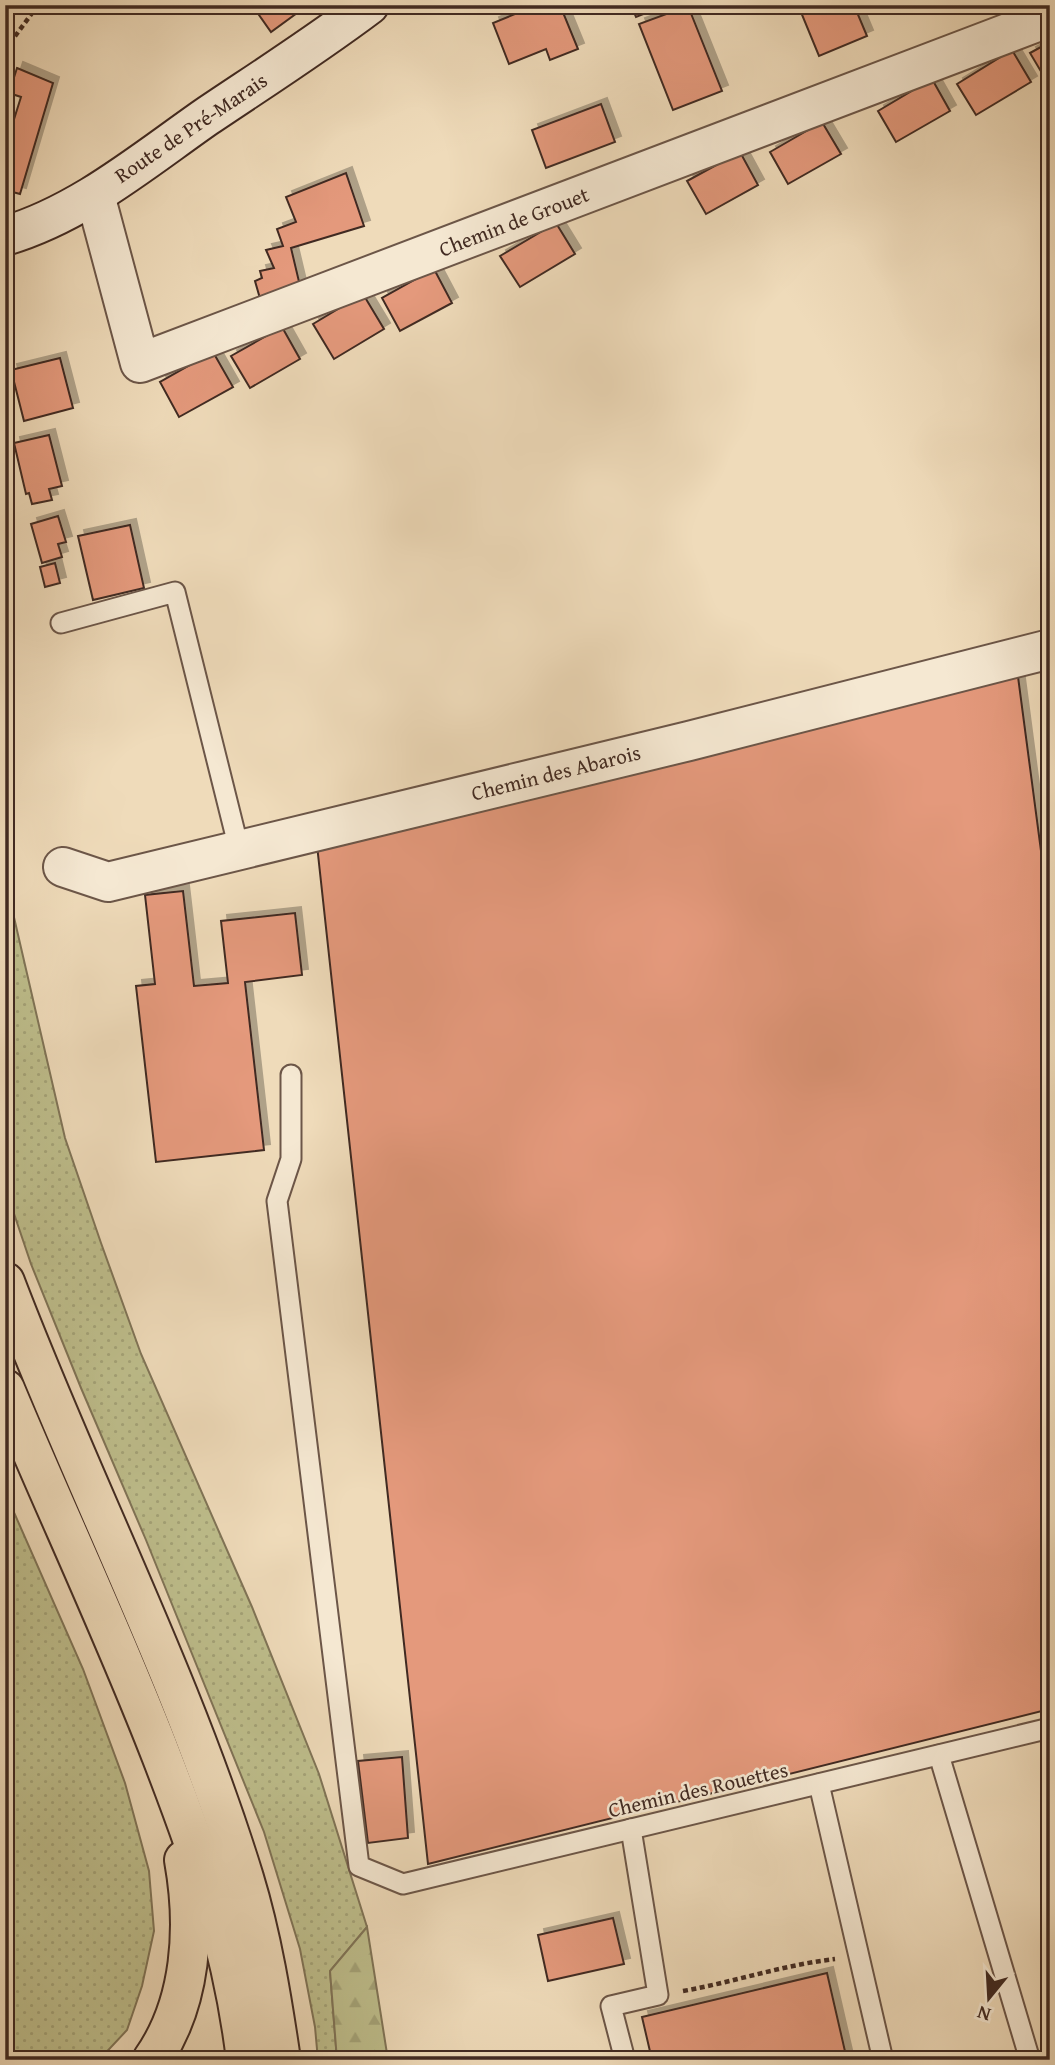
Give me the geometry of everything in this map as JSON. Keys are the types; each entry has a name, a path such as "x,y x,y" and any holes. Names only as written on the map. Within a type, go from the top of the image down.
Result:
{"highway":[{"path":"5,1282 35,1360 166,1664 209,1773 258,1928 281,2060"},
{"path":"5,1389 129,1674 196,1847 220,1923 242,2022 246,2060"},
{"path":"152,2060 167,2035 176,2012 188,1962 189,1907 185,1866 170,1779"}],"street":[{"name":"Route de Pré-Marais","path":"5,236 40,224 95,195 369,5"},
{"name":"Chemin de Grouet","path":"95,195 140,363 1050,18"},
{"name":"Chemin des Abarois","path":"63,867 108,881 689,741 1050,649"}],"lane":[{"path":"61,623 175,592 239,849"},
{"name":"Chemin des Rouettes","path":"291,1075 291,1159 277,1201 359,1866 403,1884 1050,1728"},
{"path":"939,1755 1030,2060"},
{"path":"819,1784 883,2060"},
{"path":"625,2060 611,2006 657,1995 631,1829"}],"path":[{"path":"5,50 38,5"},
{"path":"657,1995 859,1955"}],"green space":[{"path":"13,913 65,1138 101,1243 141,1354 252,1607 319,1774 367,1927 330,1971 337,2060 318,2060 315,2027 300,1949 264,1832 31,1264 5,1187 5,914"},
{"path":"5,1492 83,1669 125,1783 149,1871 154,1931 142,1986 127,2030 99,2060 5,2060"},
{"path":"367,1927 388,2060 337,2060 330,1971"}],"building":[{"path":"252,5 308,5 271,32"},
{"path":"537,5 560,5 578,49 550,60 546,49 509,64 493,23"},
{"path":"631,5 666,5 636,17"},
{"path":"798,5 854,5 867,36 819,56"},
{"path":"688,6 722,91 673,110 639,24"},
{"path":"1050,42 1050,84 1049,85 1030,53"},
{"path":"1012,50 1031,82 976,115 957,84"},
{"path":"17,68 53,83 20,194 5,190 5,148 21,97 9,93"},
{"path":"932,79 950,111 896,142 878,111"},
{"path":"601,104 615,142 546,168 532,130"},
{"path":"822,122 841,154 788,184 770,152"},
{"path":"740,152 758,185 706,214 687,181"},
{"path":"346,173 364,226 291,248 301,290 261,302 255,281 262,278 260,271 274,268 266,250 283,246 277,229 296,222 286,197"},
{"path":"556,223 575,254 520,287 500,256"},
{"path":"434,269 452,303 400,331 382,298"},
{"path":"363,294 384,329 334,359 313,324"},
{"path":"282,327 300,359 250,388 231,356"},
{"path":"213,352 233,387 179,417 160,382"},
{"path":"60,358 73,408 24,421 11,370"},
{"path":"49,435 62,486 49,489 52,500 32,504 29,493 26,494 14,443"},
{"path":"58,516 66,542 58,544 62,557 42,563 31,524"},
{"path":"130,525 144,588 93,600 78,536"},
{"path":"55,563 60,583 45,587 40,567"},
{"path":"1017,669 1050,919 1050,1709 428,1864 317,845"},
{"path":"183,891 194,986 228,983 221,921 295,913 302,975 245,982 264,1150 156,1162 136,986 155,984 145,895"},
{"path":"402,1757 408,1838 368,1843 358,1761"},
{"path":"613,1918 624,1964 548,1981 538,1935"},
{"path":"827,1973 847,2060 652,2060 642,2017"}]}
